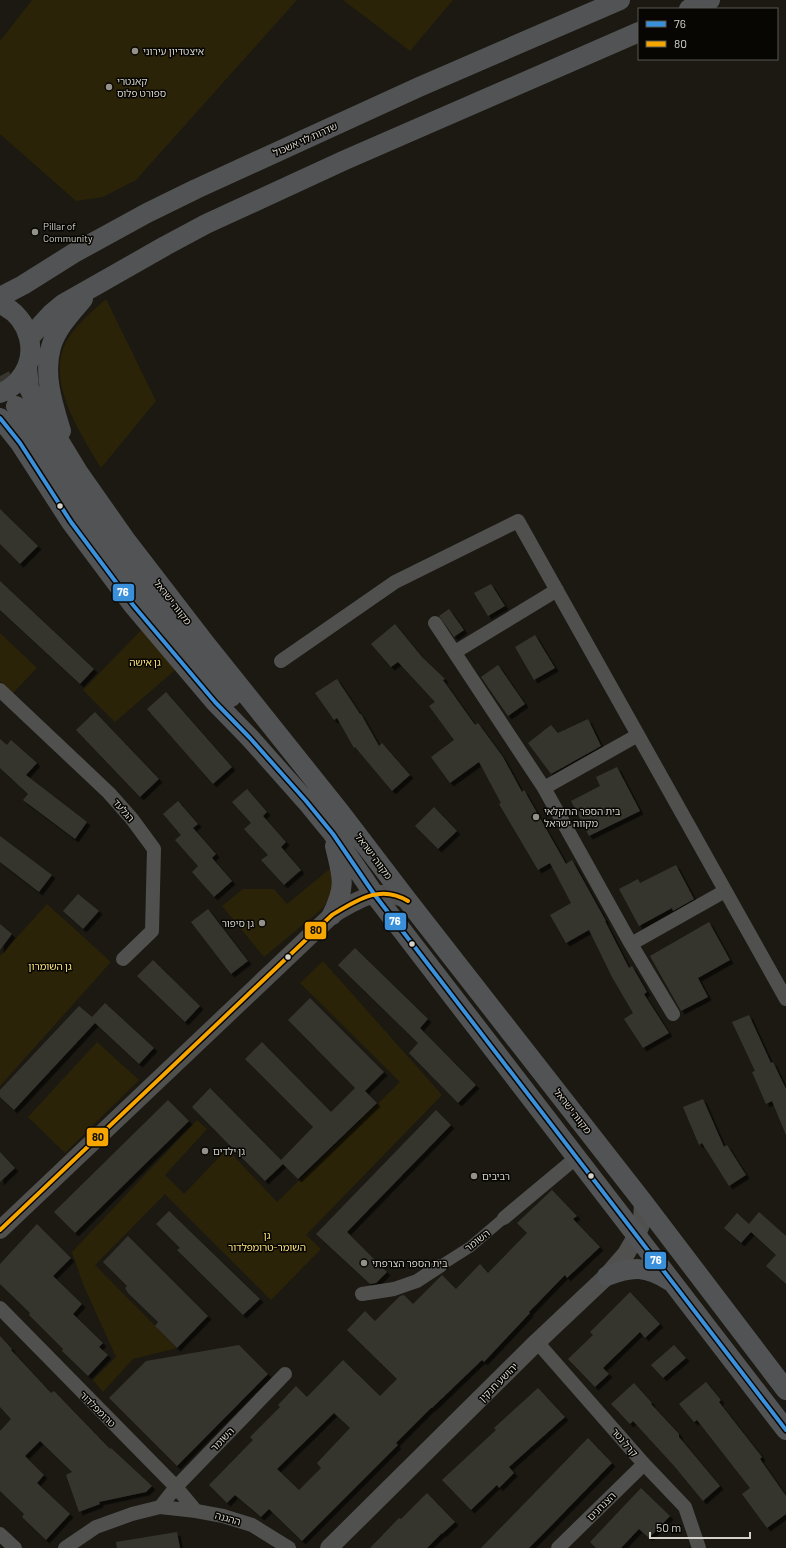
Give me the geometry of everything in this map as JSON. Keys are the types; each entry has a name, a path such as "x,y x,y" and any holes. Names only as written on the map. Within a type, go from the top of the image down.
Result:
{"main road":[{"name":"שדרות לוי אשכול","path":"0,298 74,253 147,213 196,189 419,87 620,0"},
{"path":"692,8 710,0"},
{"path":"29,338 57,309 165,246 345,160 638,32"},
{"path":"78,472 56,417 49,382 48,360 51,346 58,331 92,288"},
{"path":"0,304 16,314 23,322 29,338 30,355 27,367 21,377 13,386 0,393"},
{"name":"מקווה ישראל","path":"27,367 30,388 36,403 78,472 162,589 340,812 643,1202 786,1390"},
{"path":"16,406 78,501 178,634 245,712 271,724"},
{"name":"מקווה ישראל","path":"0,418 20,443 71,522 133,605 215,702 250,738 333,834 374,894 638,1235 786,1430"},
{"path":"245,712 250,738"},
{"path":"332,914 339,901 343,879 333,834"},
{"path":"607,1276 626,1269 639,1268 650,1270 674,1283"}],"street":[{"path":"281,661 395,582 518,521 786,1000"},
{"path":"455,652 557,590"},
{"path":"435,623 544,788 631,944 673,1014"},
{"name":"הגלעד","path":"0,690 109,793 132,819 154,849 152,931 123,959"},
{"path":"544,788 638,734"},
{"path":"631,944 725,891"},
{"path":"0,1230 332,914 355,901 374,894 391,894 400,896 408,901"},
{"name":"השומר","path":"362,1294 394,1289 417,1281 470,1246 577,1157"},
{"name":"יהושע חנקין","path":"329,1548 537,1342 607,1276 626,1254 638,1235 642,1222 643,1202"},
{"name":"טרומפלדור","path":"0,1308 176,1487 196,1511"},
{"name":"קרל נטר","path":"537,1342 644,1464 685,1507 699,1548"},
{"name":"השומר","path":"176,1487 284,1374"},
{"name":"הצנחנים","path":"558,1548 644,1464"},
{"path":"160,1507 176,1487"},
{"name":"ההגנה","path":"65,1548 96,1527 132,1514 160,1507 223,1516 252,1525 289,1548"},
{"path":"0,1534 15,1548"}],"green space":[{"name":"קאנטרי ספורט פלוס","path":"32,0 297,0 136,180 103,197 76,201 0,134 0,41"},
{"path":"343,0 453,0 410,51"},
{"path":"106,299 156,401 101,468 75,423 62,388 60,371 61,355 71,333"},
{"name":"גן אישה","path":"148,623 182,664 115,722 83,690"},
{"path":"0,633 37,668 13,693 0,681"},
{"path":"332,867 332,892 323,908 264,957 222,906 243,889 274,889 287,904"},
{"name":"גן השומרון","path":"47,904 111,962 0,1086 0,956"},
{"name":"גן השומר-טרומפלדור","path":"323,961 442,1095 306,1235 321,1249 271,1300 165,1194 95,1265 177,1348 133,1359 103,1392 93,1380 116,1357 83,1284 72,1252 197,1120 207,1129 165,1175 184,1194 227,1149 277,1202 400,1082 300,983"},
{"path":"97,1042 139,1080 65,1153 28,1117"}],"building":[{"path":"0,509 38,546 20,564 0,544"},
{"path":"0,581 94,669 80,684 0,610"},
{"path":"491,584 505,606 488,616 474,593"},
{"path":"449,609 464,630 454,637 439,616"},
{"path":"395,624 422,657 445,679 443,680 475,725 478,723 503,757 522,792 524,790 566,864 572,860 606,921 629,968 632,966 647,992 644,994 669,1033 643,1048 624,1019 633,1013 612,977 589,930 566,943 550,915 571,903 550,863 538,870 499,804 501,803 479,762 450,783 431,757 454,740 429,706 435,702 398,662 391,667 371,644"},
{"path":"535,635 555,668 534,680 515,647"},
{"path":"498,665 525,704 508,716 481,677"},
{"path":"337,679 361,714 379,746 382,743 410,775 392,791 355,747 354,748 337,718 334,720 315,693"},
{"path":"166,692 232,767 213,784 147,709"},
{"path":"95,712 159,779 140,797 76,730"},
{"path":"588,719 601,746 551,774 528,743 551,725 558,733"},
{"path":"0,739 7,745 11,740 37,763 26,775 87,822 75,839 23,800 28,794 0,768"},
{"path":"617,767 640,811 589,836 571,801 600,786 596,777"},
{"path":"247,789 267,812 263,816 286,842 281,847 301,870 284,885 261,860 268,855 244,829 251,823 232,802"},
{"path":"178,801 198,824 193,828 216,854 212,858 232,881 214,897 192,872 198,866 175,840 181,835 163,814"},
{"path":"434,807 457,831 438,849 415,826"},
{"path":"0,836 52,875 39,892 0,862"},
{"path":"676,865 694,899 673,911 672,908 639,926 619,889 638,879 640,883"},
{"path":"78,894 99,911 83,929 63,911"},
{"path":"208,909 248,961 231,974 191,922"},
{"path":"709,922 730,960 698,978 708,997 681,1011 650,956"},
{"path":"0,924 12,934 0,950"},
{"path":"355,948 428,1019 420,1028 476,1085 458,1103 409,1053 418,1043 338,965"},
{"path":"153,960 200,1006 185,1022 137,976"},
{"path":"310,998 384,1072 365,1091 377,1103 298,1179 283,1164 265,1181 192,1107 210,1088 281,1160 313,1127 245,1059 262,1042 331,1112 355,1088 288,1020"},
{"path":"105,1003 154,1048 139,1064 95,1023 14,1110 0,1097 0,1090 79,1006 92,1017"},
{"path":"749,1015 771,1063 773,1062 786,1089 786,1135 772,1101 766,1104 752,1072 755,1071 732,1022"},
{"path":"703,1099 724,1147 727,1145 746,1175 729,1186 702,1143 699,1145 683,1107"},
{"path":"168,1100 189,1121 75,1233 54,1212"},
{"path":"436,1110 451,1125 347,1232 387,1272 376,1283 370,1284 316,1234"},
{"path":"0,1152 15,1168 0,1182"},
{"path":"552,1190 577,1216 573,1219 600,1247 567,1278 565,1275 484,1362 482,1360 431,1408 396,1443 398,1445 302,1541 269,1509 261,1517 235,1495 227,1503 209,1485 253,1440 250,1437 280,1407 278,1405 296,1386 307,1397 343,1360 380,1396 397,1379 347,1330 365,1311 375,1321 400,1296 404,1295 413,1304 442,1275 456,1289 480,1264 488,1273 527,1233 517,1223","holes":["334,1413 350,1428 317,1463 321,1468 299,1490 277,1469"]},
{"path":"169,1211 260,1299 243,1315 177,1250 180,1248 156,1224"},
{"path":"759,1212 786,1236 786,1284 766,1266 776,1255 751,1232 741,1243 724,1228 737,1213 749,1224"},
{"path":"37,1224 71,1258 53,1276 82,1304 73,1314 103,1343 99,1347 108,1355 88,1376 62,1351 63,1349 29,1315 30,1313 0,1284 0,1264"},
{"path":"128,1236 208,1316 177,1348 155,1326 158,1322 128,1293 125,1288 127,1286 103,1262"},
{"path":"630,1292 660,1324 645,1338 640,1332 603,1368 609,1374 595,1387 568,1359 593,1335 590,1332"},
{"path":"0,1336 51,1393 54,1391 110,1449 111,1448 152,1486 146,1492 99,1502 100,1504 79,1512 66,1475 72,1472 40,1441 25,1456 44,1475 37,1483 70,1514 46,1540 22,1517 24,1514 0,1491 0,1431 11,1419 0,1407"},
{"path":"239,1345 268,1374 177,1466 109,1398 146,1361"},
{"path":"674,1345 686,1358 663,1378 651,1365"},
{"path":"706,1382 721,1400 719,1402 762,1457 760,1459 786,1496 786,1514 767,1528 742,1494 750,1488 697,1420 694,1422 679,1404"},
{"path":"634,1383 679,1434 679,1437 720,1486 703,1501 675,1467 633,1421 630,1424 611,1404"},
{"path":"538,1388 565,1417 509,1467 514,1473 499,1488 497,1485 471,1510 442,1480 496,1430 494,1428"},
{"path":"588,1438 612,1463 547,1530 529,1548 481,1548"},
{"path":"641,1488 670,1516 649,1538 639,1529 621,1548 596,1548 590,1542"},
{"path":"427,1493 455,1522 427,1548 370,1548 399,1518 401,1519"},
{"path":"177,1532 180,1548 117,1548 116,1542"}],"tunnel":[{"path":"0,376 15,404"}],"transit line":[{"name":"76","path":"0,418 20,443 71,522 133,605 215,702 250,738 333,834 374,894 786,1430"},
{"name":"80","path":"0,1230 332,915 360,899 378,894 398,896 408,901"}],"place":[{"name":"איצטדיון עירוני","path":"135,51"},
{"name":"קאנטרי ספורט פלוס","path":"109,87"},
{"name":"Pillar of Community","path":"35,232"},
{"name":"בית הספר החקלאי מקווה ישראל","path":"536,817"},
{"name":"גן סיפור","path":"262,923"},
{"name":"גן ילדים","path":"205,1151"},
{"name":"רביבים","path":"474,1176"},
{"name":"בית הספר הצרפתי","path":"364,1263"}]}
